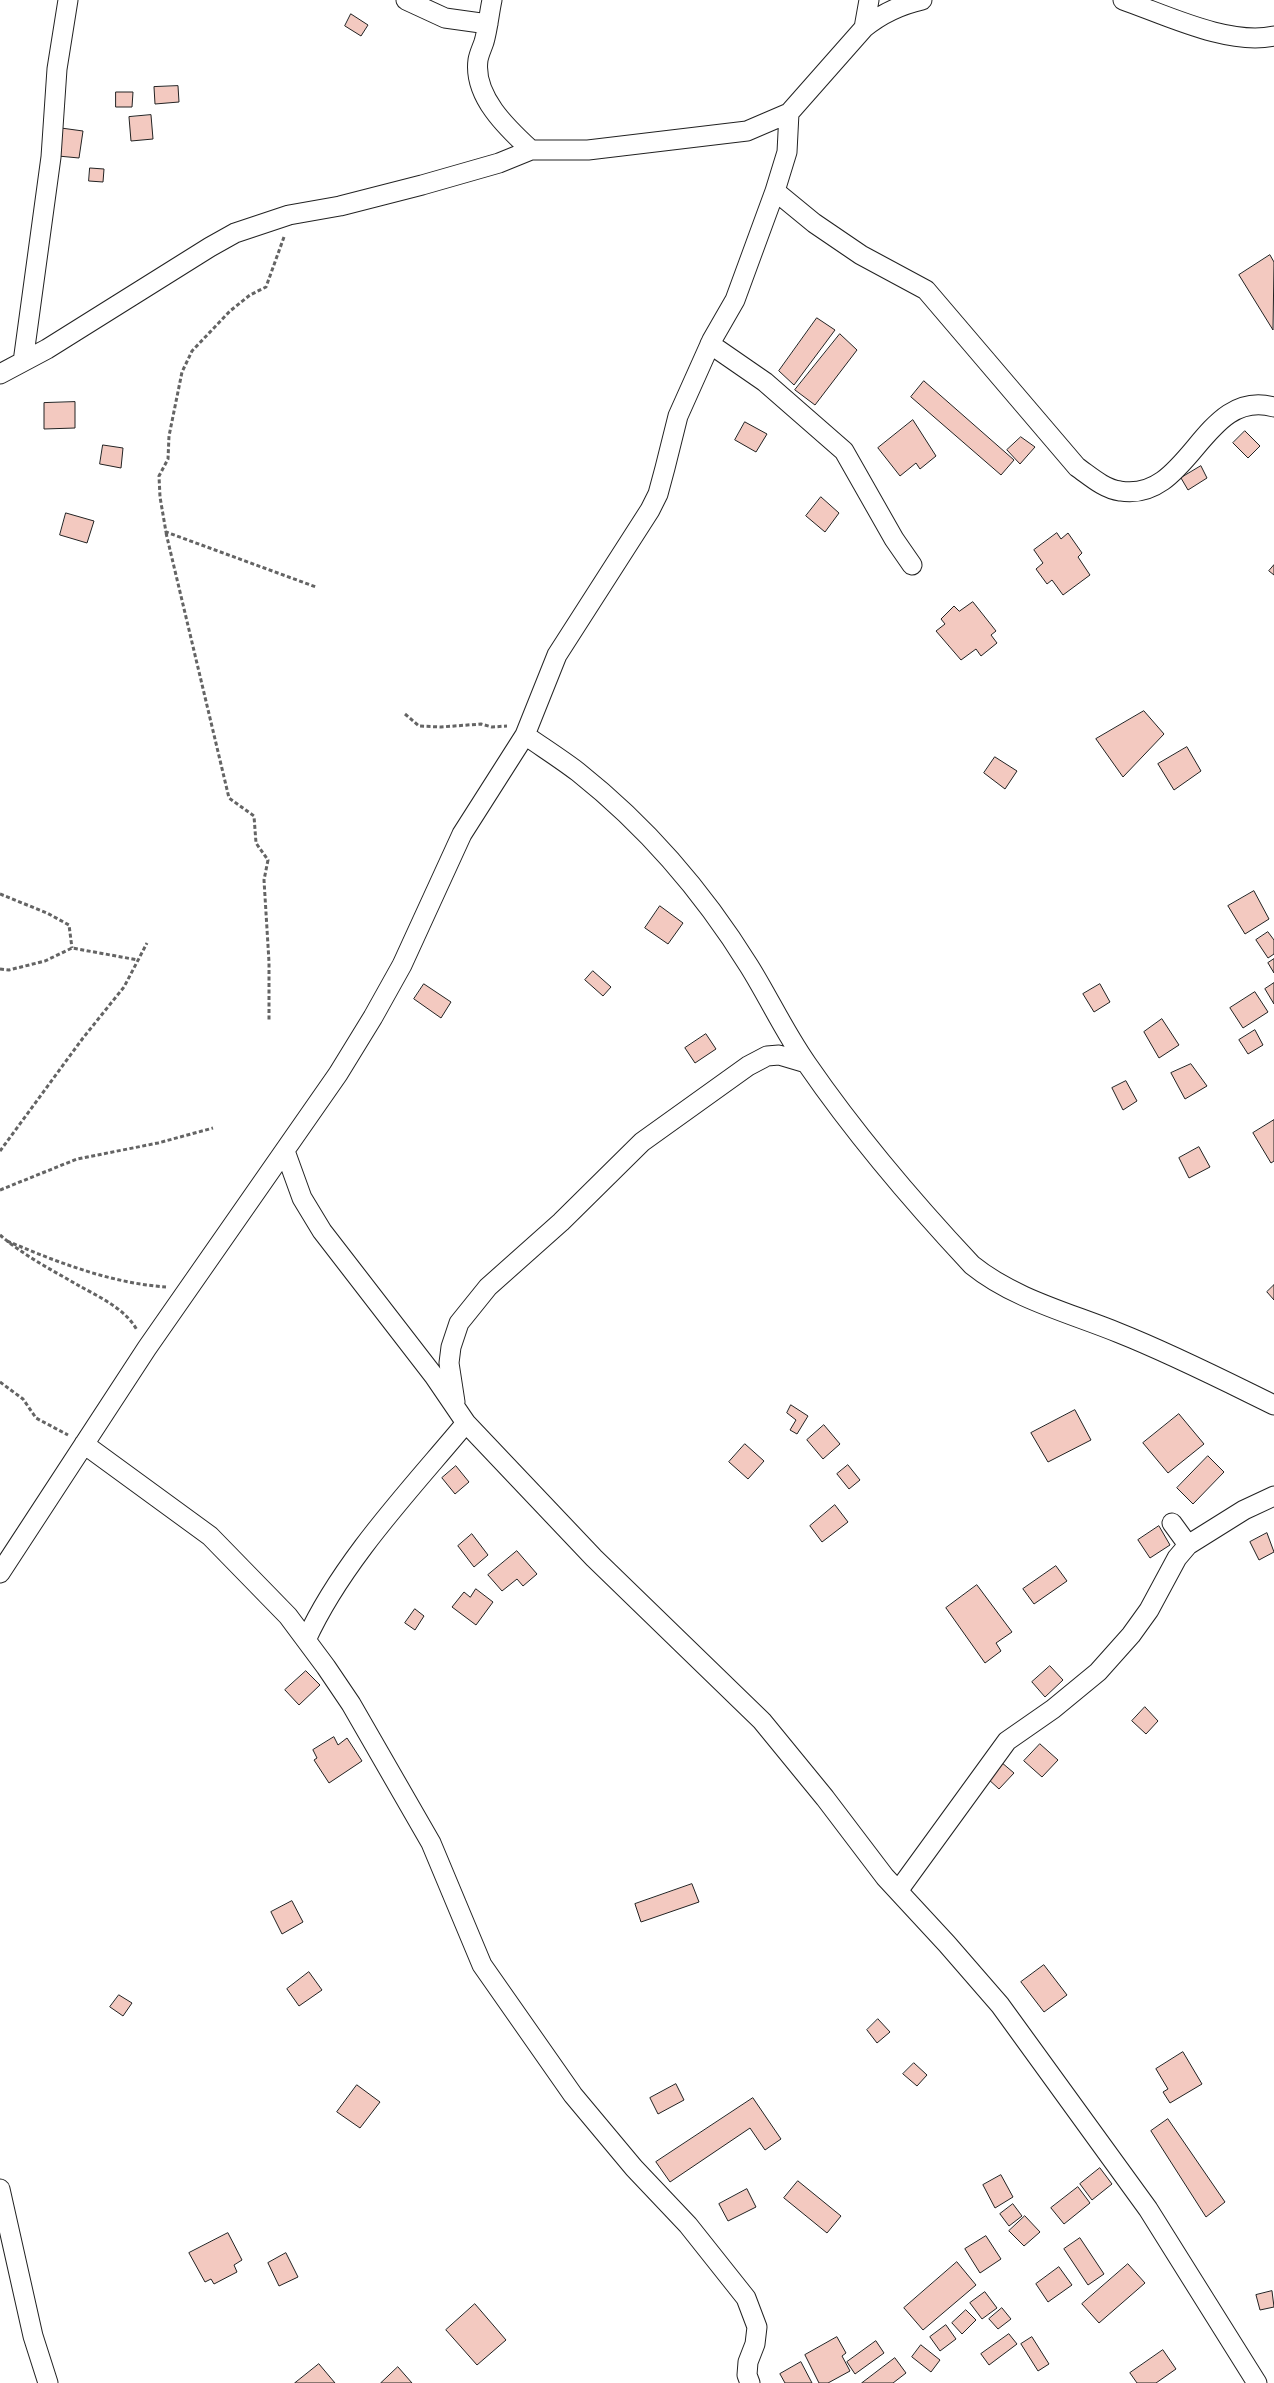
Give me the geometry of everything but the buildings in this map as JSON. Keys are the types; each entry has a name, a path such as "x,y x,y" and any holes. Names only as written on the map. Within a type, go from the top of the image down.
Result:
{"street":[{"path":"22,362 51,157 57,69 68,0"},
{"path":"406,0 445,18 488,24"},
{"path":"492,0 488,24 478,60 480,78 488,102 499,119 530,150"},
{"path":"864,28 869,0"},
{"path":"747,131 789,113 864,28 878,17 899,6 922,0"},
{"path":"1123,0 1220,33 1250,37 1274,36"},
{"path":"0,1573 147,1348 338,1074 373,1017 402,964 462,834 525,735 557,655 650,510 658,494 678,416 710,344 735,300 775,191 787,152 789,113"},
{"path":"0,374 218,242 235,233 289,215 340,206 422,185 499,163 530,150 588,150 772,128 780,133 787,152"},
{"path":"775,191 814,223 861,254 926,290 1078,467 1098,482 1120,491 1145,491 1163,482 1228,414 1240,407 1274,406"},
{"path":"710,344 765,382 844,451 894,539 912,565"},
{"path":"525,735 576,771 616,804 656,843 719,922 748,966 806,1063 875,1154 958,1250 984,1275 1018,1294 1124,1335 1274,1405"},
{"path":"306,1640 322,1608 359,1555 422,1474 461,1416 451,1379 451,1347 459,1323 488,1287 561,1222 642,1142 696,1102 766,1056 779,1055 806,1063"},
{"path":"285,1151 302,1198 322,1232 434,1376 461,1416 594,1558 762,1721 825,1798 866,1854 1000,2005 1148,2209 1257,2383"},
{"path":"84,1444 210,1536 264,1590 306,1640 351,1704 417,1817 448,1879 465,1927 482,1965 573,2096 634,2168 688,2225 746,2298 757,2328 755,2344 748,2362 747,2375 750,2383"},
{"path":"898,1891 1007,1741 1053,1709 1098,1672 1131,1635 1177,1558 1188,1544 1244,1510 1274,1496"},
{"path":"1172,1524 1188,1544"},
{"path":"0,2189 33,2336 48,2383"}],"path":[{"path":"269,1021 269,962 264,880 268,860 256,843 254,816 229,798 166,532 160,497 159,476 168,459 169,436 182,372 192,351 230,311 250,295 266,287 284,238 289,215"},
{"path":"166,532 316,587"},
{"path":"405,714 419,726 441,728 482,724 492,727 508,726 525,735"},
{"path":"0,894 47,913 69,925 72,948"},
{"path":"0,1150 83,1038 124,987 147,943"},
{"path":"0,969 9,970 45,961 72,948 138,960"},
{"path":"0,1190 77,1159 158,1143 214,1128"},
{"path":"0,1235 6,1241 131,1318 147,1348"},
{"path":"6,1241 63,1264 124,1281 142,1285 189,1289"},
{"path":"0,1382 23,1399 36,1418 84,1444"}]}
